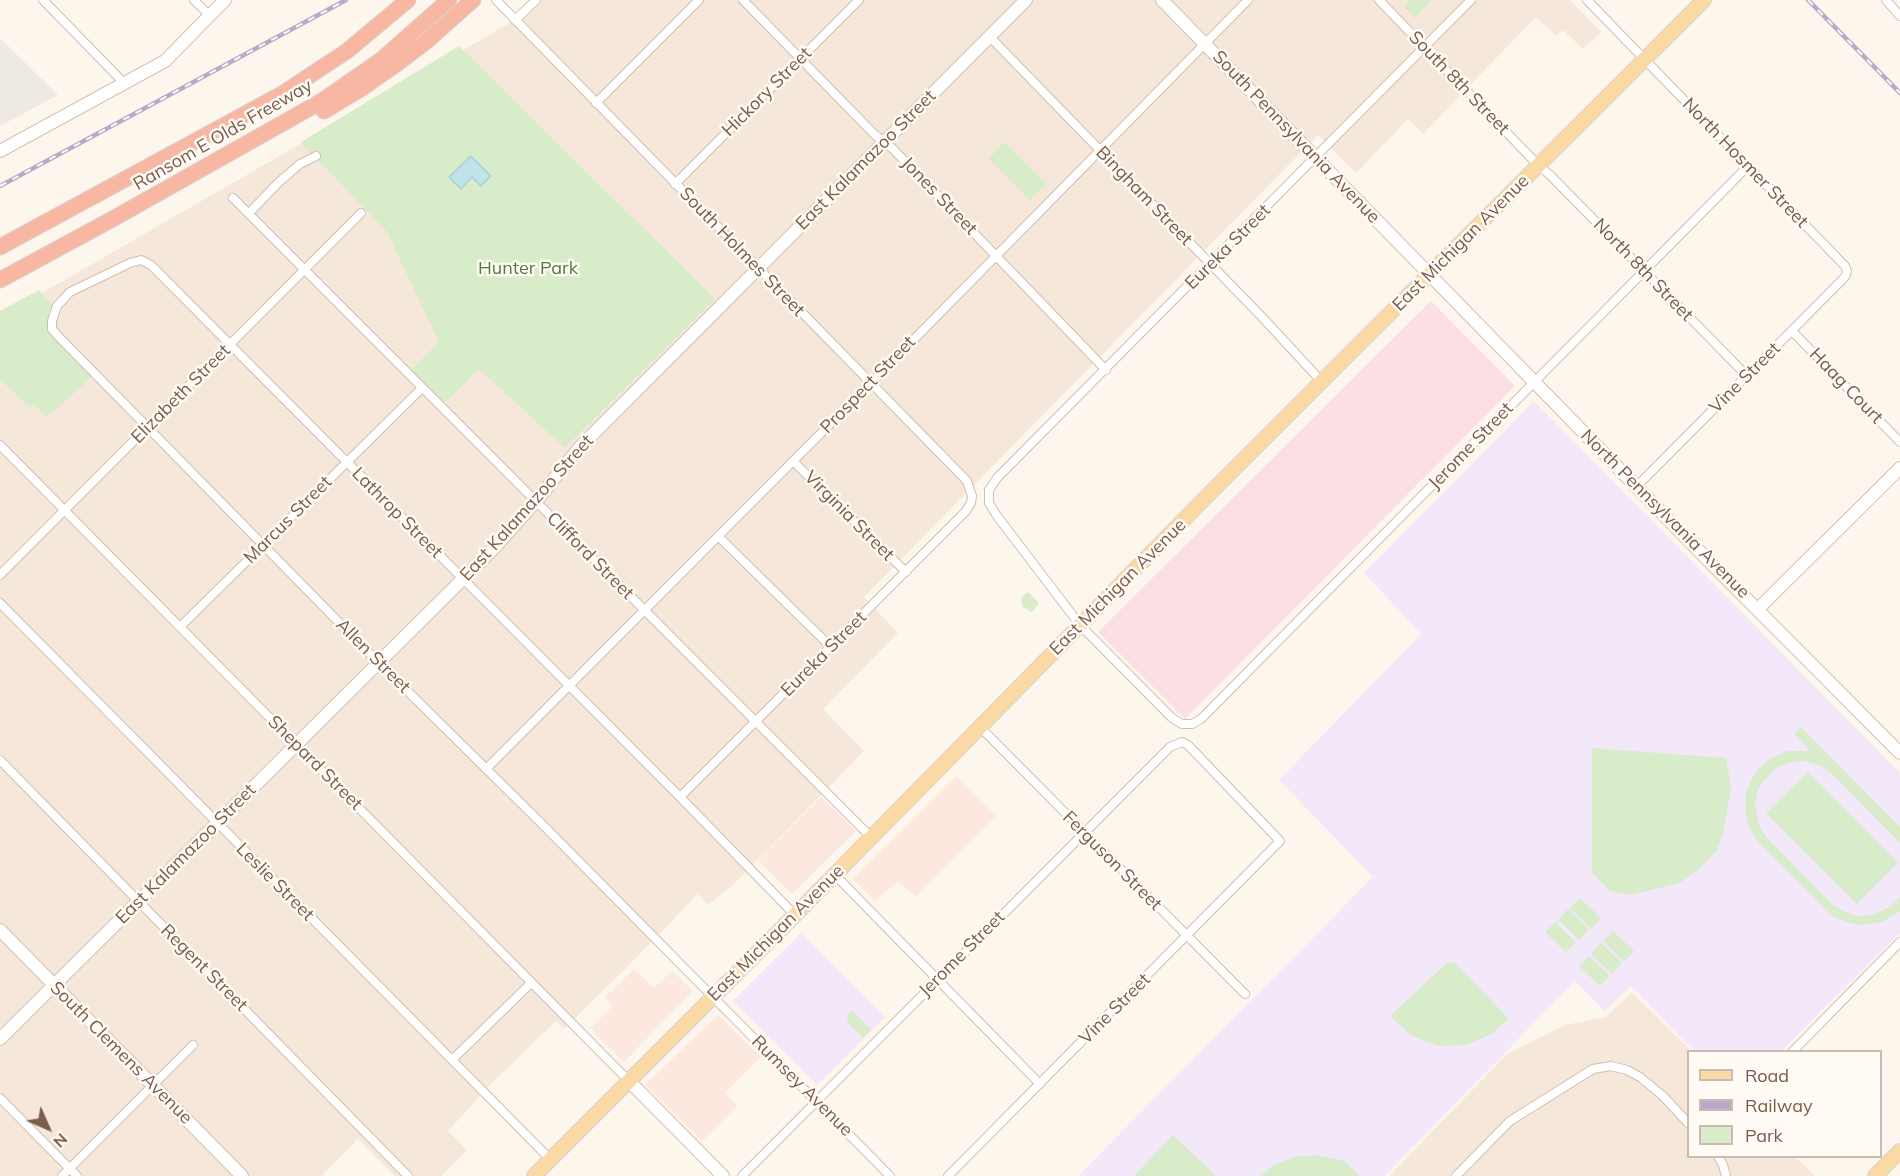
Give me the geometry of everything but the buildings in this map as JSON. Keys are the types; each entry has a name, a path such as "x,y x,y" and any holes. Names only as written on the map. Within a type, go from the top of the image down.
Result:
{"highway":[{"name":"Ransom E Olds Freeway","path":"0,247 267,103 333,61 392,15 407,0"},
{"name":"Ransom E Olds Freeway","path":"0,280 285,123 329,96 381,60 449,0"},
{"path":"118,216 193,181 352,95 420,46 470,3"}],"main road":[{"name":"East Michigan Avenue","path":"534,1176 1700,1"},
{"path":"1875,1176 1900,1151"}],"street":[{"path":"43,0 125,84"},
{"path":"194,0 210,16"},
{"path":"0,152 165,61 225,0"},
{"name":"South Holmes Street","path":"495,0 967,481 972,496 966,511"},
{"path":"515,20 536,0"},
{"path":"596,103 699,0"},
{"name":"Jones Street","path":"743,0 996,255 1106,370"},
{"name":"Hickory Street","path":"675,183 859,0"},
{"name":"East Kalamazoo Street","path":"0,1039 463,579 508,533 580,447 1026,0"},
{"name":"South Pennsylvania Avenue","path":"1162,0 1430,275"},
{"name":"Prospect Street","path":"486,769 1248,0"},
{"name":"South 8th Street","path":"1379,0 1538,165"},
{"name":"Eureka Street","path":"1080,625 997,516 989,503 989,490 997,478 1471,0"},
{"name":"North Hosmer Street","path":"1587,0 1845,266"},
{"path":"1886,0 1900,16"},
{"name":"Bingham Street","path":"990,37 1322,382"},
{"path":"249,213 300,164 316,156"},
{"name":"North 8th Street","path":"1538,165 1747,376"},
{"name":"Jerome Street","path":"1080,625 1172,718 1182,724 1192,724 1202,718 1748,166"},
{"name":"Clifford Street","path":"233,198 871,837"},
{"name":"Elizabeth Street","path":"0,575 361,213"},
{"name":"Lathrop Street","path":"57,306 70,292 130,263 141,260 151,265 795,915"},
{"name":"Vine Street","path":"1637,486 1843,279 1846,275 1845,266"},
{"name":"North Pennsylvania Avenue","path":"1430,275 1900,753"},
{"name":"Allen Street","path":"57,306 52,329 379,663 713,997"},
{"name":"Haag Court","path":"1792,331 1900,442"},
{"name":"Marcus Street","path":"180,627 422,388"},
{"name":"Shepard Street","path":"0,445 629,1081"},
{"name":"Virginia Street","path":"793,460 906,572"},
{"path":"1758,609 1900,468"},
{"name":"Eureka Street","path":"680,797 966,511"},
{"path":"718,536 831,647"},
{"name":"Leslie Street","path":"0,603 551,1160"},
{"name":"Ferguson Street","path":"980,728 1245,994"},
{"name":"Jerome Street","path":"742,1176 1170,747 1182,742 1188,746 1280,841"},
{"name":"Regent Street","path":"0,760 408,1176"},
{"name":"Vine Street","path":"948,1176 1280,841"},
{"path":"834,874 1040,1084"},
{"name":"South Clemens Avenue","path":"0,930 242,1176"},
{"path":"1794,1050 1900,942"},
{"path":"452,1060 531,983"},
{"name":"Rumsey Avenue","path":"713,997 890,1176"},
{"path":"62,1176 193,1045"},
{"path":"1461,1174 1510,1121 1593,1069 1611,1066 1627,1070 1640,1077 1663,1096 1687,1121"},
{"path":"629,1081 723,1176"},
{"path":"0,1098 77,1176"},
{"path":"1719,1158 1726,1176"}],"shaded area":[{"path":"536,0 1570,0 1601,32 1583,49 1563,30 1556,36 1536,17 1423,134 1408,119 1356,173 1318,135 864,597 898,633 823,709 864,751 731,887 708,905 698,894 564,1029 556,1021 492,1083 448,1131 467,1150 441,1176 395,1176 358,1139 323,1174 324,1176 0,1176 0,310 42,293 515,20"},
{"path":"0,38 58,95 0,126"},
{"path":"1431,301 1515,386 1185,719 1098,632"},
{"path":"1534,401 1900,773 1900,933 1782,1050 1693,1050 1631,986 1605,1011 1575,981 1385,1176 1078,1176 1373,877 1279,780 1421,634 1364,573"},
{"path":"957,776 997,816 916,897 898,881 875,901 853,879"},
{"path":"821,797 856,831 792,894 758,860"},
{"path":"801,933 885,1017 817,1085 733,1001"},
{"path":"634,969 654,988 672,971 693,991 624,1062 590,1028 613,1006 605,997"},
{"path":"1632,992 1690,1050 1687,1050 1687,1158 1796,1158 1815,1176 1389,1176 1507,1054 1565,1025 1606,1017"},
{"path":"718,1015 761,1057 725,1093 737,1106 702,1141 645,1085"}],"green space":[{"path":"1410,0 1432,0 1415,17 1404,6"},
{"name":"Hunter Park","path":"459,46 715,299 565,448 479,369 444,403 411,370 439,342 387,232 301,142"},
{"path":"1005,142 1047,184 1030,200 989,158"},
{"path":"39,290 59,312 55,336 93,376 47,417 35,406 29,407 0,379 0,311"},
{"path":"1028,592 1039,603 1032,612 1023,607 1021,600"},
{"path":"1801,727 1900,827 1900,843 1830,772 1806,761 1779,766 1764,780 1757,792 1755,805 1759,825 1766,837 1833,905 1845,912 1858,916 1872,915 1890,907 1900,897 1900,911 1884,921 1859,925 1834,917 1758,842 1749,827 1745,810 1749,784 1758,769 1771,758 1788,751 1810,751 1794,734"},
{"path":"1592,748 1726,758 1731,787 1724,829 1717,850 1698,870 1680,883 1630,895 1610,891 1592,873"},
{"path":"1808,772 1898,863 1857,904 1766,813"},
{"path":"1580,898 1601,918 1591,929 1570,908"},
{"path":"1568,909 1589,929 1579,940 1558,920"},
{"path":"1555,922 1576,942 1566,952 1545,932"},
{"path":"1613,931 1634,951 1624,962 1603,941"},
{"path":"1601,943 1622,963 1612,974 1591,954"},
{"path":"1589,956 1610,976 1600,986 1579,966"},
{"path":"1448,962 1455,963 1509,1019 1491,1034 1467,1045 1440,1046 1426,1042 1411,1035 1390,1016"},
{"path":"852,1010 872,1030 863,1038 846,1021 848,1018 846,1016"},
{"path":"1173,1135 1216,1176 1134,1176"},
{"path":"1317,1155 1344,1161 1360,1176 1261,1176 1272,1166 1294,1157"}],"water":[{"path":"471,156 491,176 481,186 472,177 461,189 449,177"}],"railway":[{"path":"0,186 346,0"},
{"path":"1808,0 1900,93"}]}
